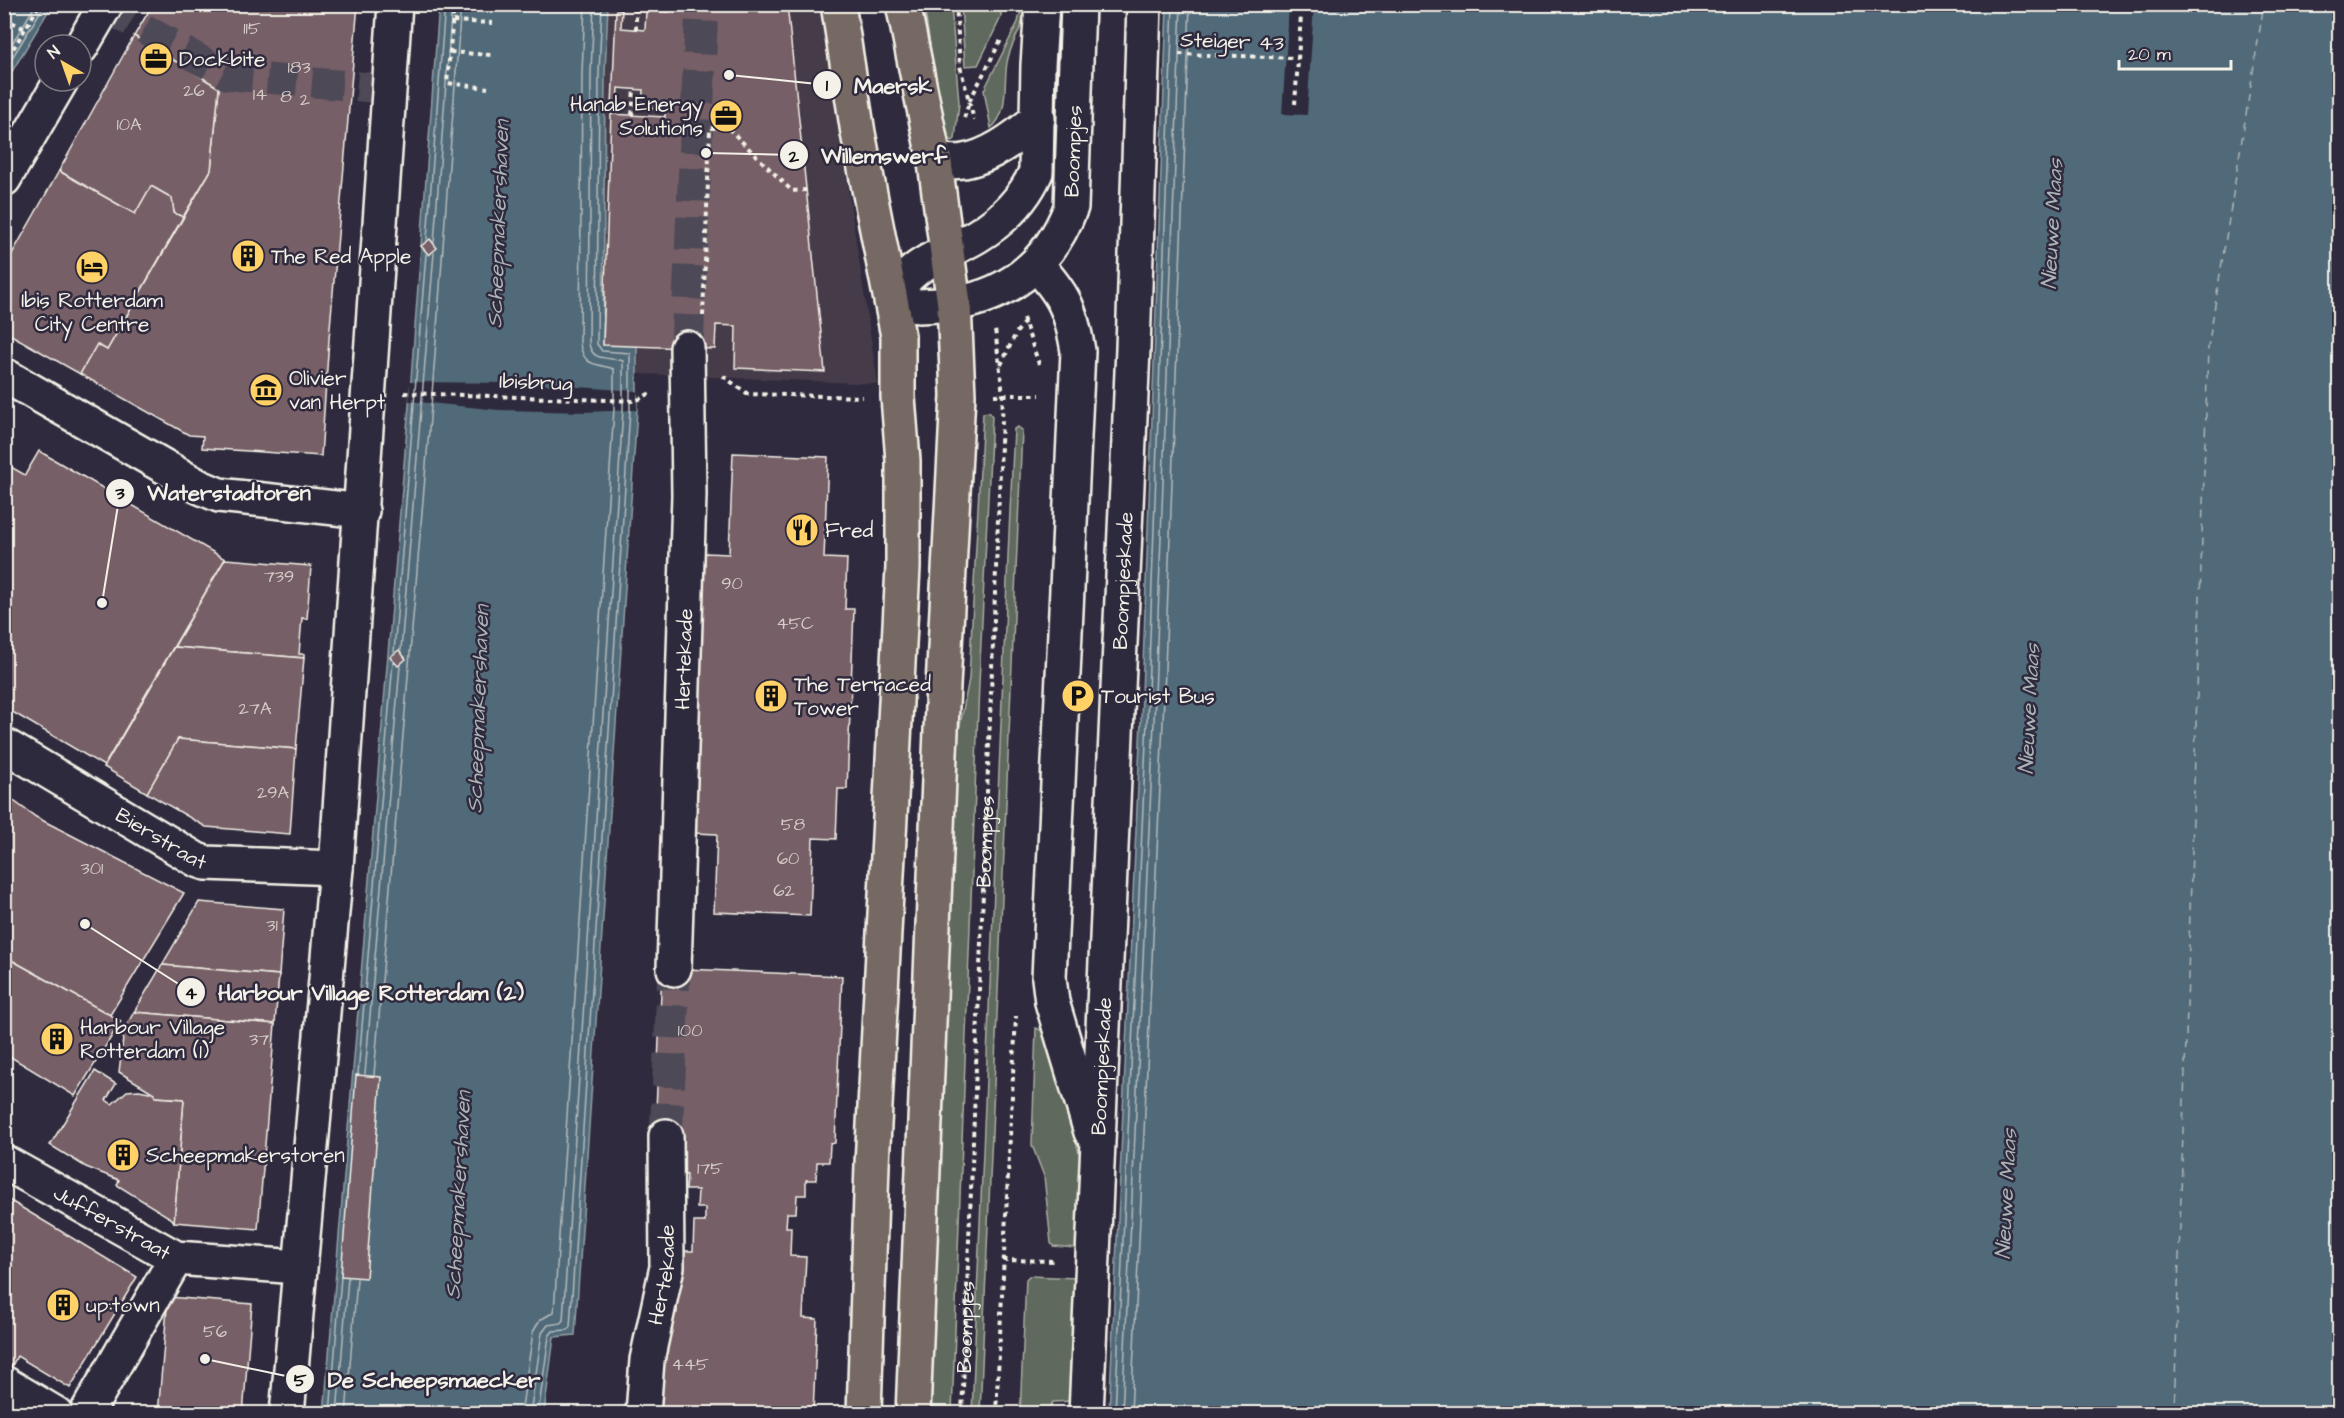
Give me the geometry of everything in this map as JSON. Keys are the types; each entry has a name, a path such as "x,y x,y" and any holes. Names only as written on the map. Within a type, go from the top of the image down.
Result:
{"main road":[{"path":"838,4 858,133 898,336 898,397 903,461 903,567 872,1164 864,1413"},
{"path":"903,4 936,163 954,304 958,394 942,706 913,1413"}],"street":[{"path":"90,33 106,4"},
{"path":"287,1413 336,868 395,4"},
{"name":"Boompjes","path":"1042,4 1038,65 1036,172 1023,197 978,236 906,276 896,289 892,303 913,307 954,304 990,295 1008,287 1036,264 1060,233 1071,207 1078,4"},
{"name":"Boompjeskade","path":"1086,1413 1133,349 1144,4"},
{"path":"4,178 55,93"},
{"name":"Boompjes","path":"936,163 964,161 983,154 1019,134 1038,118"},
{"name":"Boompjeskade","path":"1036,264 1057,288 1071,318 1078,351 1049,978 1052,1002 1099,1156"},
{"name":"Hertekade","path":"674,969 689,495 687,355"},
{"path":"4,375 200,487 219,495 362,511"},
{"name":"Bierstraat","path":"4,745 197,860 206,863 336,868"},
{"name":"Hertekade","path":"643,1413 647,1360 666,1267 666,1136"},
{"name":"Jufferstraat","path":"4,1162 176,1258 299,1267"},
{"path":"86,1413 115,1338 176,1258"},
{"path":"4,1383 56,1413"}],"path":[{"path":"5,61 40,4"},
{"path":"454,4 447,83 488,88"},
{"path":"636,4 636,30"},
{"path":"956,4 960,66 983,154"},
{"path":"1295,104 1300,15"},
{"path":"4,18 25,30"},
{"path":"453,21 492,23"},
{"path":"450,52 492,55"},
{"name":"Steiger 43","path":"1177,54 1298,58"},
{"path":"632,116 634,89"},
{"path":"687,355 701,360 710,128 728,128 792,191 806,190"},
{"path":"1008,287 1016,309 1025,321 1043,375"},
{"name":"Boompjes","path":"962,1413 1003,395 1000,366 1016,333 1057,288"},
{"name":"Ibisbrug","path":"410,393 636,401 669,382 669,366 687,355"},
{"path":"1042,385 1042,395"},
{"path":"748,394 854,397"},
{"path":"996,1413 1016,1016"},
{"path":"1003,1260 1054,1260"}],"shaded area":[{"path":"581,5 820,5 878,384 568,371"}],"green space":[{"path":"924,5 951,5 959,103 955,139 952,141 943,130"},
{"path":"961,5 1001,5 1001,17 978,65 965,66"},
{"path":"1022,5 1026,5 1025,13 1006,67 1004,105 991,128 984,90 1018,22"},
{"path":"989,412 992,416 979,683 952,1413 929,1414 953,761 969,679 983,413"},
{"path":"1018,427 1022,430 980,1413 972,1414 1009,533 1014,429"},
{"path":"1036,1028 1043,1031 1082,1162 1080,1245 1076,1248 1053,1246 1051,1243 1044,1176 1032,1145"},
{"path":"1029,1276 1078,1278 1071,1401 1053,1402 1046,1413 1020,1414 1026,1279"}],"water":[{"path":"4,5 52,5 33,33 5,83"},
{"name":"Scheepmakershaven","path":"439,5 608,5 605,73 603,344 637,346 637,410 575,1335 554,1337 544,1413 324,1414 410,393"},
{"name":"Nieuwe Maas","path":"1167,5 2339,5 2339,1413 1109,1414 1141,721"}],"pier":[{"path":"1289,5 1314,5 1307,115 1282,114"},
{"path":"410,382 520,383 637,391 637,410 584,412 499,410 409,401"}],"building":[{"name":"The Red Apple","path":"153,4 358,4 321,456 202,448 203,436 189,435 80,374 97,344 107,350 211,170 219,88 134,36"},
{"path":"666,4 787,4 825,372 735,368 736,326 716,325 715,349 603,345 611,114 665,117 665,109 642,108 643,90 618,88 617,107 612,106 616,10 622,10 621,28 645,30 646,11 669,12 669,5"},
{"path":"134,36 219,88 211,170 183,217 174,213 172,198 151,186 135,214 59,171"},
{"path":"59,171 135,214 151,186 172,198 174,213 183,217 107,350 97,344 80,374 4,331 4,268"},
{"path":"430,239 437,248 429,255 421,246"},
{"path":"39,451 225,559 104,766 4,707 4,463 25,475"},
{"name":"The Terraced Tower","path":"733,453 828,457 824,558 847,559 845,609 854,609 847,789 838,789 836,839 813,838 810,916 714,912 717,834 694,833 695,603 703,603 705,553 729,554"},
{"path":"225,559 311,566 307,619 302,618 299,654 304,654 304,658 174,647"},
{"path":"174,647 304,658 296,749 178,739 147,793 104,767"},
{"path":"399,650 406,659 398,666 390,657"},
{"path":"178,739 296,749 290,834 206,827 147,793"},
{"path":"4,794 36,817 184,893 110,1015 4,956"},
{"path":"199,902 284,909 279,975 162,965"},
{"name":"Harbour Village Rotterdam (1)","path":"4,956 121,1021 75,1096 11,1057 7,1064 10,1066 4,1075"},
{"path":"162,965 279,975 275,1024 134,1012"},
{"path":"662,968 842,976 835,1143 830,1144 829,1162 817,1162 816,1180 806,1180 806,1195 797,1195 796,1213 787,1213 786,1227 791,1227 790,1256 806,1257 803,1318 817,1319 813,1414 658,1414 662,1312 677,1313 679,1251 693,1251 694,1222 705,1222 705,1208 697,1208 698,1190 686,1190 687,1175 679,1174 655,1135"},
{"path":"134,1012 275,1024 258,1229 174,1222 184,1099 155,1097 154,1093 119,1072 124,1030"},
{"name":"Scheepmakerstoren","path":"95,1071 116,1084 106,1100 112,1104 127,1091 139,1090 154,1093 155,1097 184,1099 174,1222 117,1185 119,1180 86,1167 50,1145"},
{"path":"356,1075 381,1077 366,1278 341,1276"},
{"name":"up:town","path":"4,1197 137,1277 70,1388 17,1356 12,1366 4,1361"},
{"path":"168,1297 252,1304 243,1414 158,1414"}],"ferry route":[{"path":"2174,1414 2208,348 2264,4"}],"tunnel":[{"path":"687,348 702,4"},
{"path":"105,7 227,75 388,89"},
{"path":"666,1136 674,969"}],"place":[{"name":"Dockbite","path":"156,59"},
{"name":"Maersk","path":"729,75"},
{"name":"Hanab Energy Solutions","path":"726,116"},
{"name":"Willemswerf","path":"706,153"},
{"name":"The Red Apple","path":"248,256"},
{"name":"Ibis Rotterdam City Centre","path":"92,267"},
{"name":"Olivier van Herpt","path":"266,390"},
{"name":"Fred","path":"802,530"},
{"name":"Waterstadtoren","path":"102,603"},
{"name":"The Terraced Tower","path":"771,696"},
{"name":"Tourist Bus","path":"1078,696"},
{"name":"Harbour Village Rotterdam (2)","path":"85,924"},
{"name":"Harbour Village Rotterdam (1)","path":"57,1039"},
{"name":"Scheepmakerstoren","path":"123,1155"},
{"name":"up:town","path":"63,1305"},
{"name":"De Scheepsmaecker","path":"205,1359"}]}
